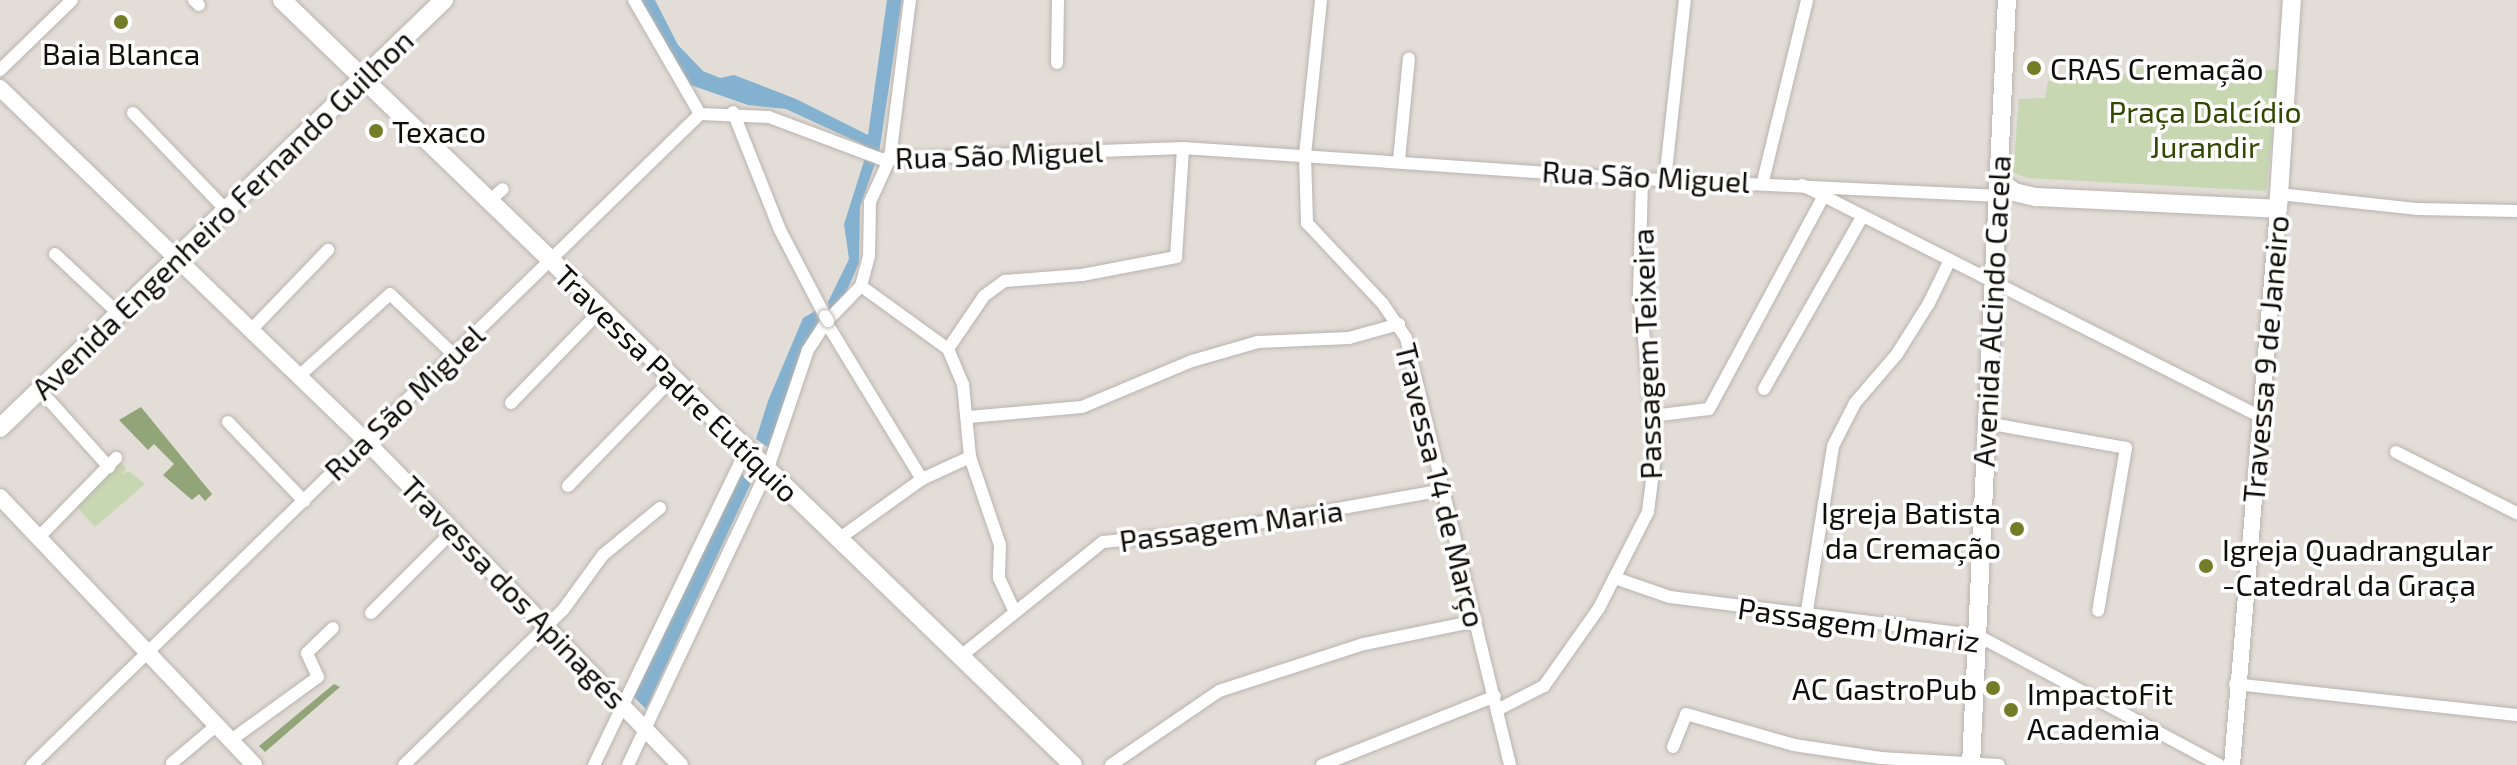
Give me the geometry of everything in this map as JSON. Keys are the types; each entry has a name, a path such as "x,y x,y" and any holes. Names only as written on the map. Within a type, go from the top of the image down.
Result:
{"main road":[{"name":"Travessa Padre Eutíquio","path":"282,0 365,80 496,195 552,261 601,310 1073,765"},
{"name":"Avenida Engenheiro Fernando Guilhon","path":"0,428 365,80 444,0"},
{"name":"Avenida Alcindo Cacela","path":"1971,763 2007,0"},
{"name":"Travessa 9 de Janeiro","path":"2278,202 2292,0"},
{"name":"Rua São Miguel","path":"1997,187 2036,197"},
{"name":"Rua São Miguel","path":"1995,215 2014,201 2036,197 2278,202"}],"street":[{"path":"0,70 72,0"},
{"path":"634,0 700,114"},
{"path":"628,765 767,471 805,357 826,320 861,286 869,256 870,202 886,158 910,0"},
{"path":"1057,63 1058,0"},
{"name":"Travessa 14 de Março","path":"1321,0 1305,155 1305,214 1313,234 1399,324 1444,490 1510,765"},
{"path":"1665,180 1685,0"},
{"path":"1763,181 1807,0"},
{"path":"1399,160 1409,58"},
{"name":"Travessa dos Apinagés","path":"0,88 180,257 364,439 680,765"},
{"path":"733,112 780,230 826,320 922,479"},
{"name":"Rua São Miguel","path":"32,765 700,114 733,112 769,117 867,155 886,158 1183,148 1399,160 1642,179 1997,187"},
{"path":"133,113 227,211"},
{"path":"948,349 977,303 1005,281 1082,275 1176,257 1183,148"},
{"name":"Passagem Teixeira","path":"1497,710 1544,686 1615,578 1648,512 1656,458 1639,294 1642,179"},
{"path":"1799,184 2259,416"},
{"path":"1652,416 1709,409 1823,197"},
{"name":"Rua São Miguel","path":"2278,202 2517,211"},
{"name":"Travessa 9 de Janeiro","path":"2232,765 2235,684 2278,202"},
{"path":"1764,389 1862,217"},
{"path":"252,329 328,250"},
{"path":"55,254 119,314"},
{"path":"1806,617 1833,446 1855,403 1897,354 1929,303 1950,260"},
{"path":"861,286 948,349 969,417 970,457 998,536 999,578 1015,612"},
{"path":"299,376 383,296 394,295 453,354"},
{"path":"511,403 601,310"},
{"path":"969,417 1082,407 1192,361 1258,342 1349,338 1399,324"},
{"path":"568,486 672,379"},
{"path":"38,538 113,462 39,389"},
{"path":"228,422 304,501"},
{"path":"1986,423 2126,448 2098,611"},
{"path":"594,765 746,450"},
{"path":"2396,452 2517,513"},
{"path":"840,538 922,479 970,457"},
{"name":"Passagem Maria","path":"961,656 1103,542 1213,531 1444,490"},
{"path":"0,497 254,765"},
{"path":"404,765 545,625 603,555 660,508"},
{"path":"371,613 454,530"},
{"name":"Passagem Umariz","path":"1615,578 1670,597 1806,617 1977,635 2219,765"},
{"path":"1111,765 1219,691 1364,644 1476,621"},
{"path":"231,740 318,677 307,653 333,628"},
{"path":"2235,684 2517,715"},
{"path":"1322,765 1495,696"},
{"path":"1673,747 1686,714 1794,745 1881,758 1999,765"},
{"path":"172,763 216,726"}],"green space":[{"name":"Praça Dalcídio Jurandir","path":"2141,67 2279,70 2266,191 2027,178 2013,172 2019,99 2045,98 2048,81 2129,74"},
{"path":"141,407 212,494 205,501 199,494 192,500 163,475 174,464 154,444 148,450 119,420"},
{"path":"119,461 126,468 123,474 129,471 145,484 95,527 76,506"},
{"path":"334,684 340,687 265,752 259,746"}],"water":[{"path":"638,0 655,0 678,45 703,71 720,78 734,75 796,99 868,135 887,0 902,0 879,153 865,151 864,145 786,109 748,105 682,82"},
{"path":"865,158 876,161 860,207 859,263 844,297 830,314 828,302 849,259 844,224"},
{"path":"815,311 820,323 769,448 756,439 768,401 803,318"},
{"path":"740,472 751,483 646,709 633,696"}],"place":[{"name":"Baia Blanca","path":"121,22"},
{"name":"CRAS Cremação","path":"2034,68"},
{"name":"Texaco","path":"376,131"},
{"name":"Igreja Batista da Cremação","path":"2017,529"},
{"name":"Igreja Quadrangular -Catedral da Graça","path":"2206,566"},
{"name":"AC GastroPub","path":"1993,688"},
{"name":"ImpactoFit Academia","path":"2011,710"}]}
